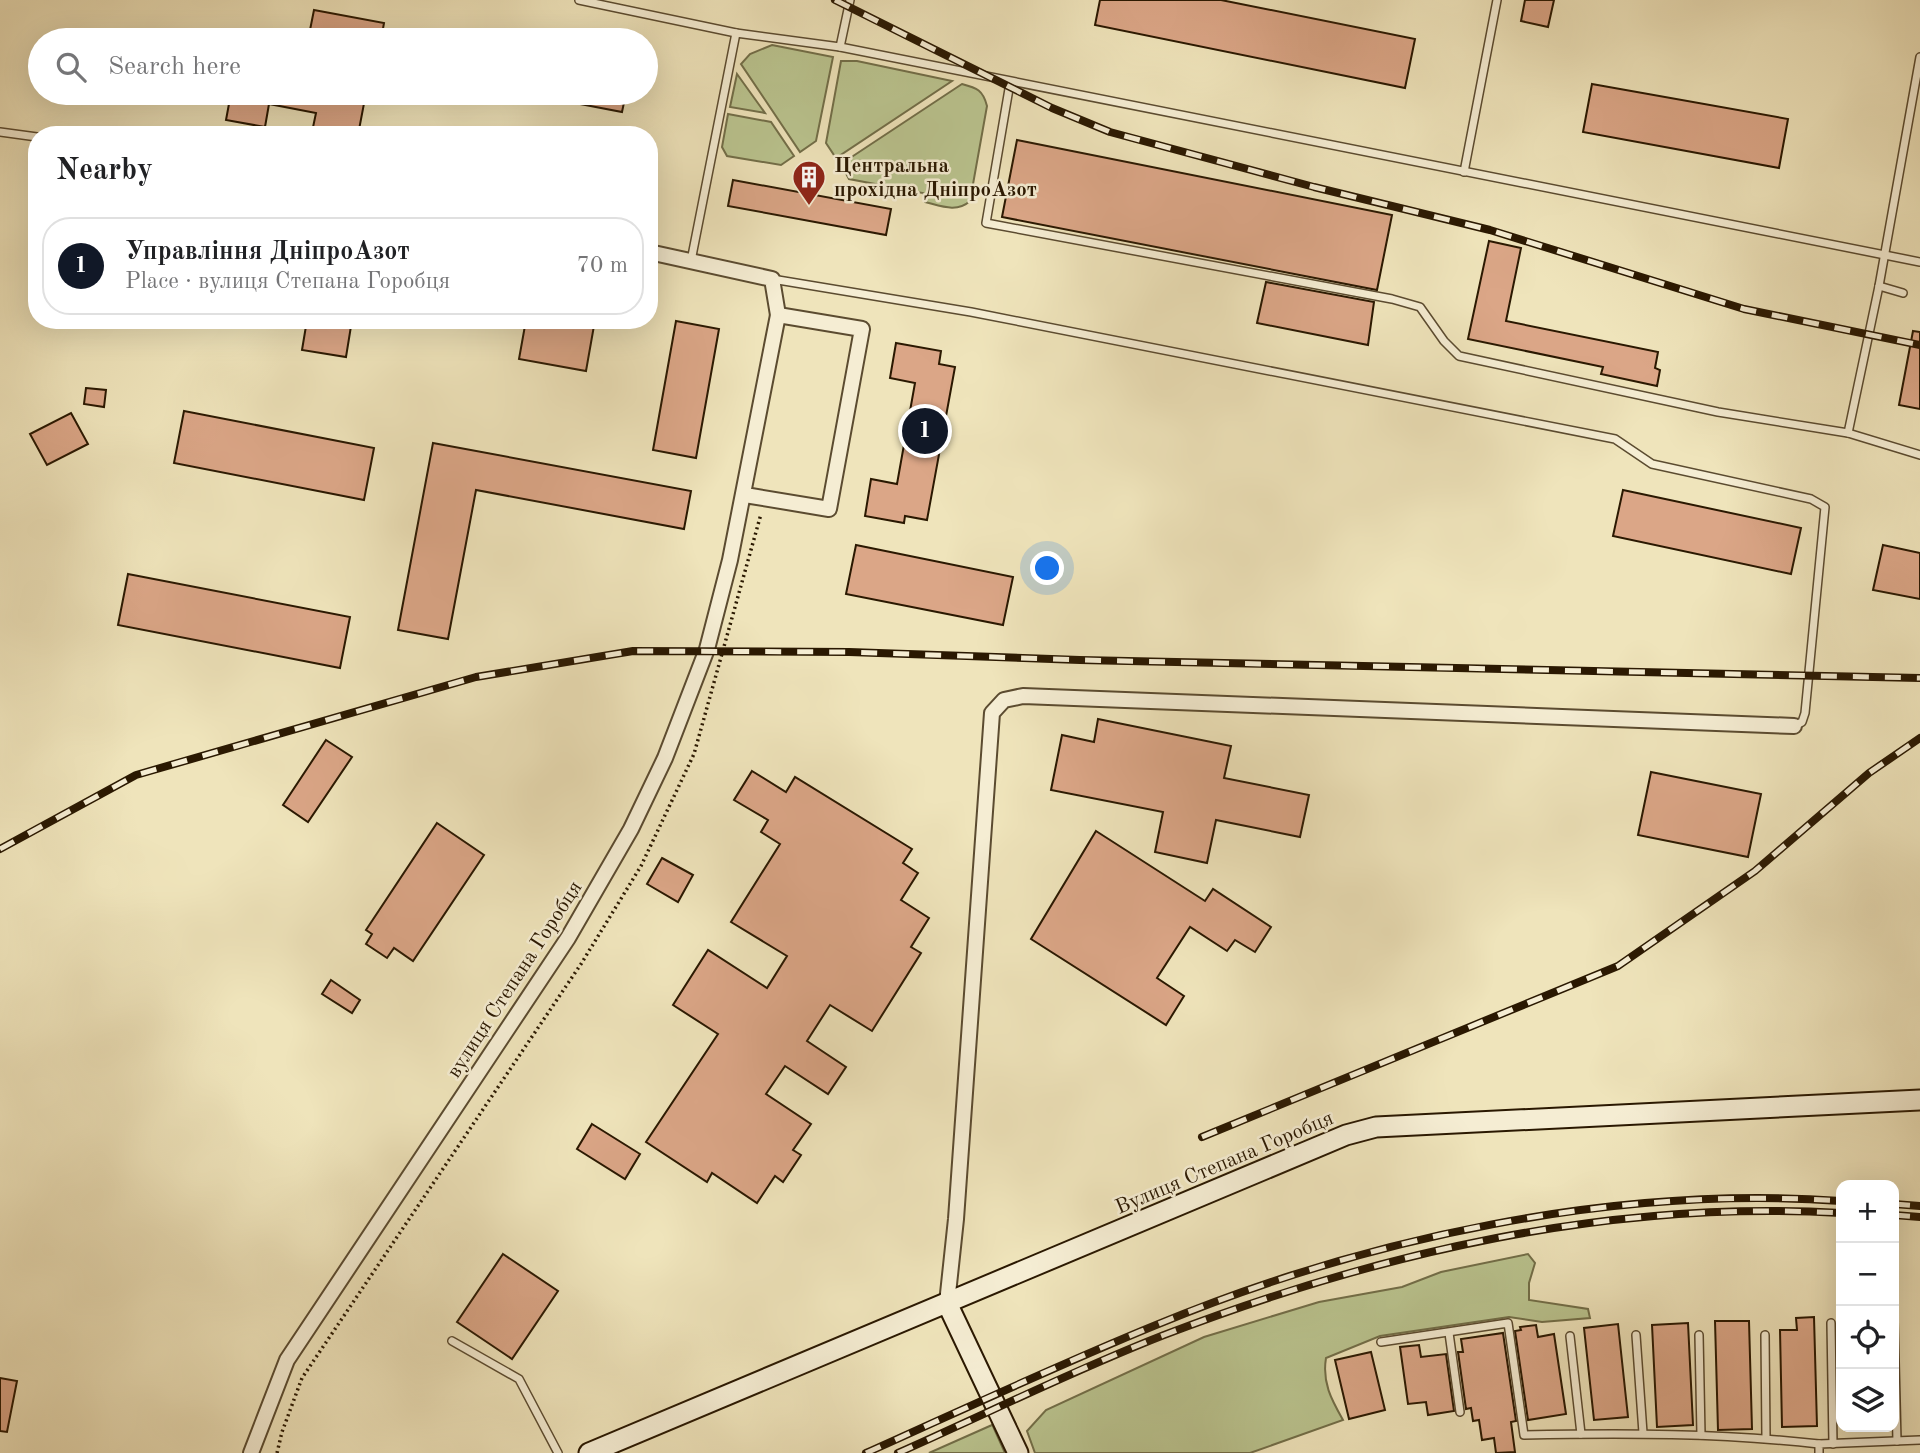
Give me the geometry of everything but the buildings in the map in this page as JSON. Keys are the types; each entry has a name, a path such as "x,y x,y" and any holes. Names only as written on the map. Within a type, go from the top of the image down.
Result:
{"street":[{"path":"658,254 772,279"},
{"name":"вулиця Степана Горобця","path":"251,1453 287,1360 568,938 631,829 665,758 706,649 745,495 778,315 772,279"},
{"path":"745,495 829,509 862,329 778,315"},
{"path":"1018,1453 947,1303 956,1219 992,713 1004,700 1023,696 1794,726"},
{"name":"Вулиця Степана Горобця","path":"589,1453 1346,1135 1376,1127 1920,1100"}],"lane":[{"path":"579,0 736,33 840,47 1010,83 1920,262"},
{"path":"840,47 850,0"},
{"path":"1464,172 1497,0"},
{"path":"691,261 736,33"},
{"path":"1848,433 1879,286 1920,57"},
{"path":"1010,83 986,223 1392,299 1420,307 1444,341 1459,356 1717,412 1848,433 1920,455"},
{"path":"0,132 28,136"},
{"path":"772,279 971,312 1615,439 1652,464 1811,499 1825,507 1805,713 1802,722 1794,726"},
{"path":"1879,286 1903,292"},
{"path":"1381,1342 1508,1323 1524,1435 1643,1433 1766,1438 1819,1449 1833,1444 1920,1440"},
{"path":"1830,1323 1833,1444"},
{"path":"1449,1333 1460,1412"},
{"path":"1636,1335 1643,1433"},
{"path":"1699,1335 1702,1435"},
{"path":"1765,1335 1766,1438"},
{"path":"1570,1336 1581,1434"},
{"path":"452,1341 519,1379 558,1453"},
{"path":"1895,1369 1897,1441"}],"green space":[{"path":"772,45 833,57 816,141 800,152 741,64 750,54"},
{"path":"841,61 857,61 952,81 836,158 826,143"},
{"path":"737,74 765,113 730,107"},
{"path":"962,84 979,90 987,106 970,201 960,207 943,207 925,202 923,193 849,179 841,164"},
{"path":"728,114 771,122 794,156 781,165 727,156 722,147"},
{"path":"1528,1254 1535,1263 1529,1283 1529,1300 1588,1309 1590,1318 1542,1322 1509,1317 1380,1336 1326,1358 1325,1375 1329,1390 1343,1420 1250,1453 1035,1453 1027,1431 1046,1410 1204,1337 1319,1302 1402,1287 1441,1272"},
{"path":"992,1425 1005,1453 929,1453"}],"railway":[{"path":"835,0 1052,108 1110,132 1314,187 1490,230 1744,309 1920,345"},
{"path":"0,849 136,775 476,677 633,651 849,652 1080,660 1920,678"},
{"path":"1202,1137 1618,966 1755,871 1869,773 1920,738"},
{"path":"866,1453 1156,1325 1236,1294 1405,1243 1492,1224 1580,1210 1668,1201 1755,1198 1836,1201"},
{"path":"1899,1204 1920,1206"},
{"path":"898,1453 1063,1377 1164,1335 1246,1305 1412,1256 1496,1238 1582,1224 1667,1215 1754,1211 1836,1213"},
{"path":"1899,1215 1920,1217"}],"place":[{"name":"Центральна прохідна ДніпроАзот","path":"809,207"},
{"name":"Управління ДніпроАзот","path":"925,431"}]}
